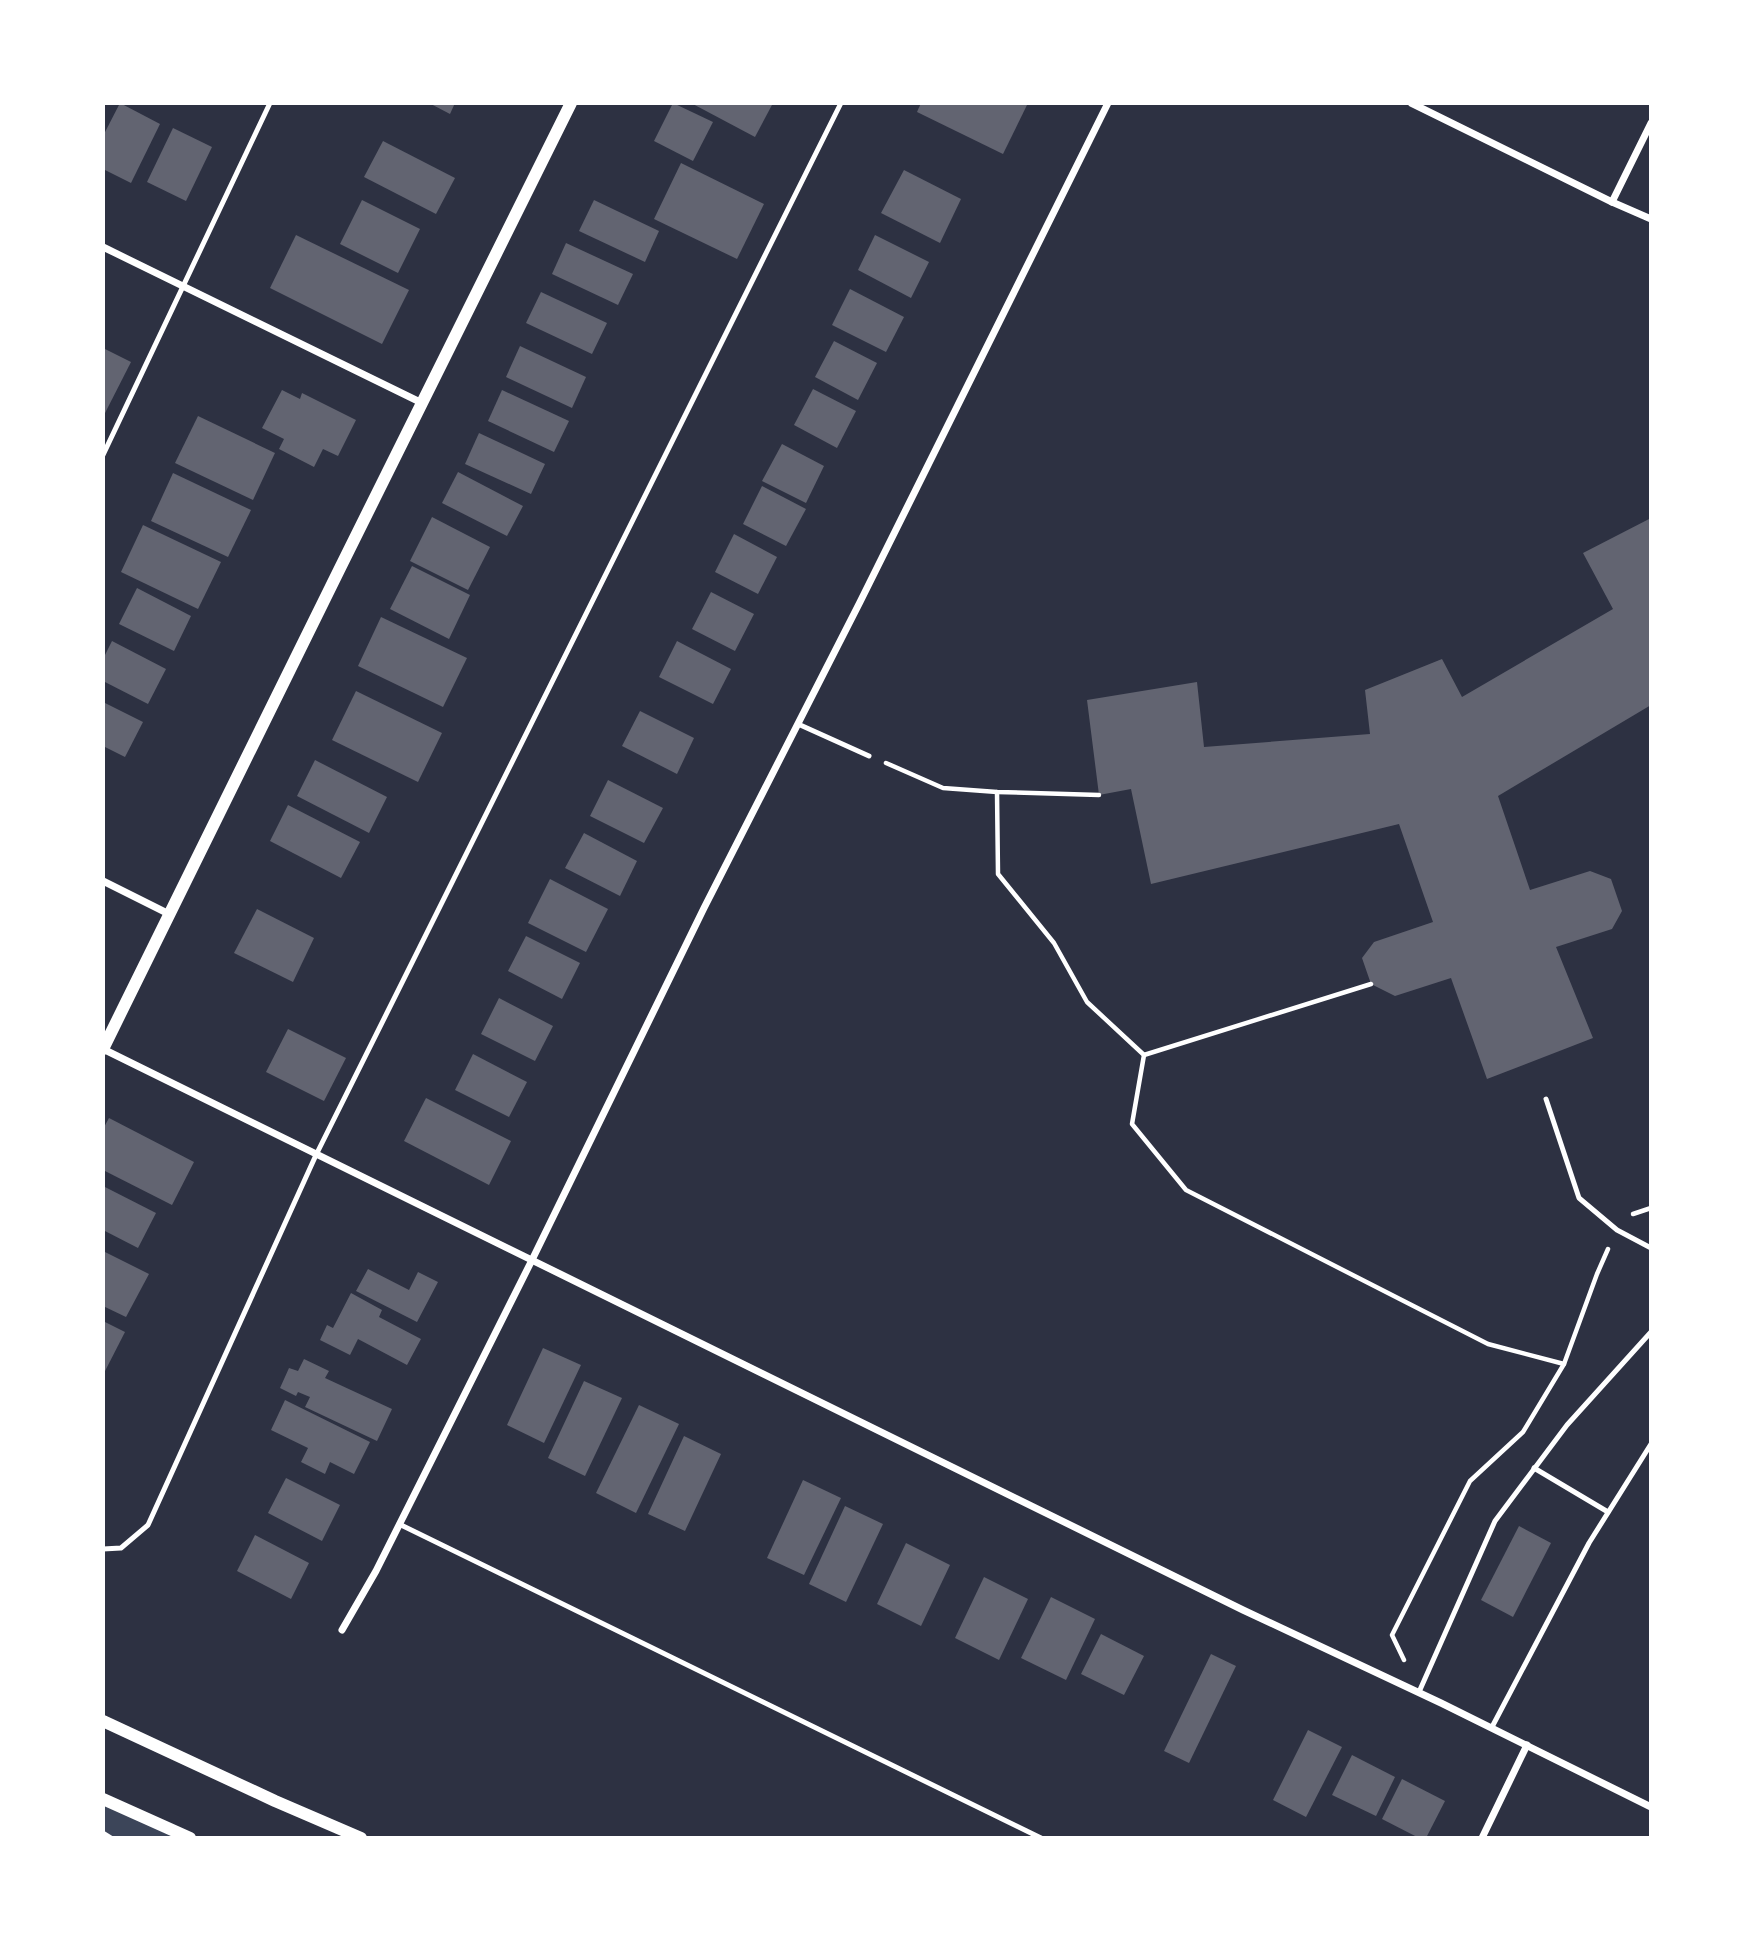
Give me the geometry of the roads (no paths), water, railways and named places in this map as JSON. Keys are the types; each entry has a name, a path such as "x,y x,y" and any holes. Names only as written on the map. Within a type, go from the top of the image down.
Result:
{"street":[{"path":"571,103 103,1049 1243,1610 1492,1727 1651,1807"},
{"path":"342,1630 399,1524 532,1260 698,921 1108,103"},
{"path":"1411,103 1651,219"},
{"path":"1612,202 1651,123"},
{"path":"103,247 422,403"},
{"path":"103,881 169,914"},
{"path":"103,1721 361,1838"},
{"path":"1482,1838 1527,1745"},
{"path":"103,1799 190,1838"}],"lane":[{"path":"103,455 270,103"},
{"path":"103,1549 121,1548 148,1525 316,1155 841,103"},
{"path":"798,724 869,756"},
{"path":"1546,1099 1579,1198 1617,1230 1651,1248"},
{"path":"1419,1692 1495,1521 1567,1424 1651,1332"},
{"path":"1492,1727 1589,1543 1651,1444"},
{"path":"1534,1468 1608,1512"},
{"path":"399,1524 1041,1838"},
{"path":"103,1833 111,1838"}]}
